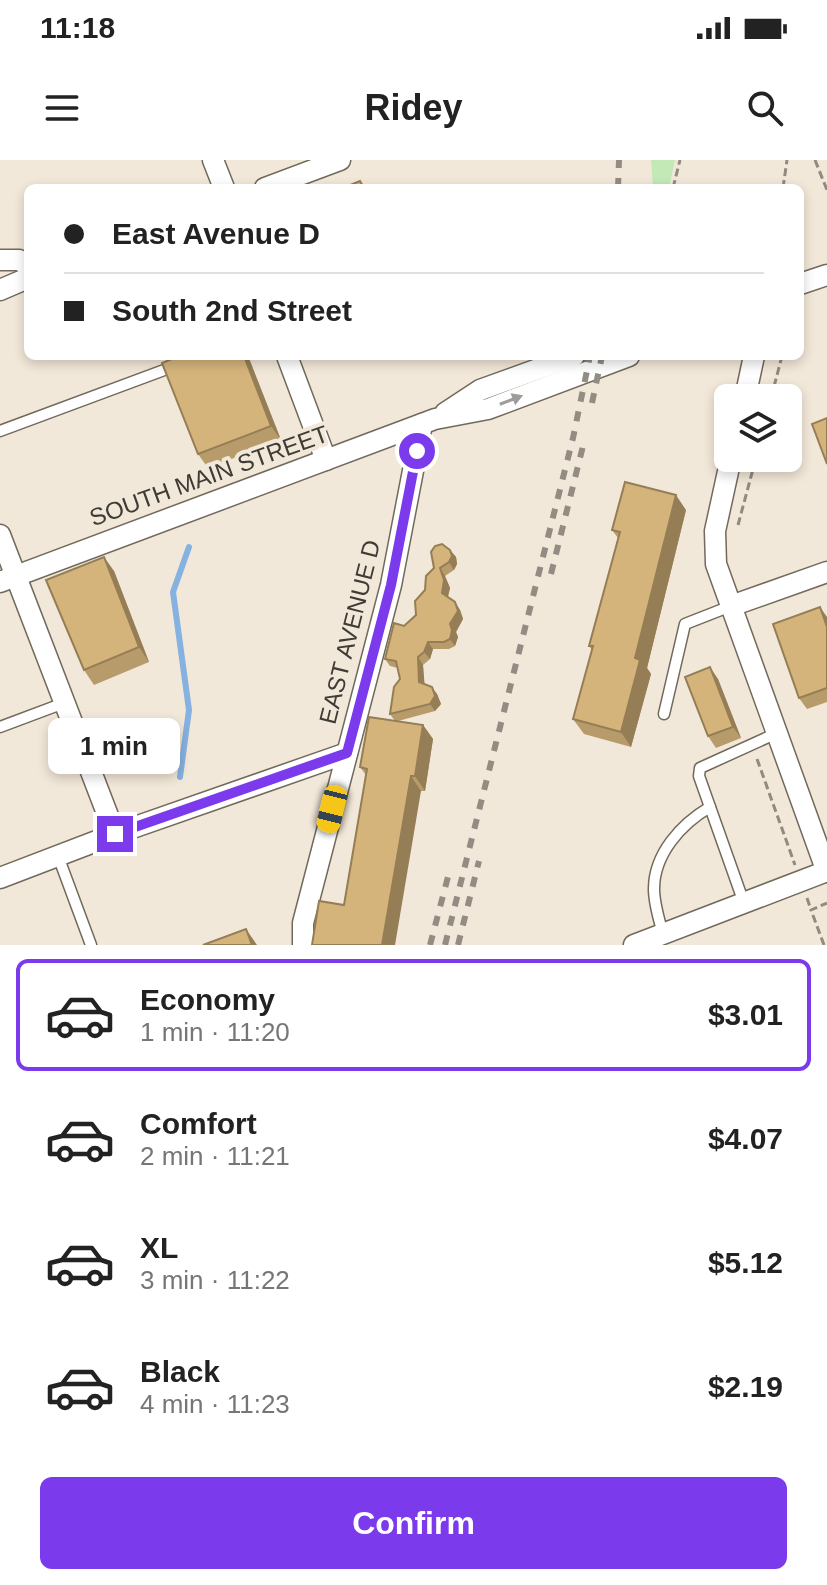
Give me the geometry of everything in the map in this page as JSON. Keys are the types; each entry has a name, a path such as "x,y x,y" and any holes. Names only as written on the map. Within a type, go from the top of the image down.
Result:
{"street":[{"path":"213,160 222,184"},
{"path":"276,184 340,160"},
{"path":"0,260 24,263"},
{"path":"804,283 827,275"},
{"path":"0,290 24,280"},
{"path":"288,360 326,460"},
{"name":"SOUTH MAIN STREET","path":"429,422 480,390 563,360"},
{"name":"SOUTH MAIN STREET","path":"8,579 429,422 488,409 618,360"},
{"path":"748,384 753,360"},
{"name":"EAST AVENUE D","path":"303,945 303,923 391,585 429,422"},
{"path":"634,945 827,872 716,564 714,546 728,472"},
{"path":"0,535 8,579 64,703 115,834"},
{"path":"731,606 827,572"},
{"path":"0,878 115,834 347,753"}],"lane":[{"path":"0,431 188,361"},
{"path":"664,714 685,624 731,606"},
{"path":"0,727 64,703"},
{"path":"744,903 699,776 700,768 777,733"},
{"path":"663,934 654,895 657,869 673,838 694,816 710,807"},
{"path":"58,856 91,945"}],"path":[{"path":"674,184 680,160"},
{"path":"784,184 787,160"},
{"path":"815,160 827,190"},
{"path":"775,384 781,360"},
{"path":"737,529 752,472"},
{"path":"752,744 792,856"},
{"path":"809,903 824,945"},
{"path":"811,910 827,903"}],"green space":[{"path":"651,160 675,160 670,184 653,184"}],"building":[{"path":"169,360 246,360 271,426 198,454 162,363"},
{"path":"827,418 827,464 812,424"},
{"path":"625,482 676,495 635,658 640,660 621,732 573,719 620,532 612,530"},
{"path":"442,544 452,556 440,568 444,580 442,593 455,602 458,611 450,624 450,639 428,642 418,657 419,682 432,687 435,696 430,704 390,714 394,687 400,679 396,661 385,659 394,623 404,626 416,615 415,601 425,590 426,576 434,568 431,552 435,546"},
{"path":"104,557 139,647 84,670 46,580"},
{"path":"820,607 827,627 827,688 799,698 773,624"},
{"path":"710,667 733,727 708,736 685,677"},
{"path":"369,717 423,725 415,776 411,776 382,945 312,945 319,901 344,905 367,769 360,767"},
{"path":"246,929 252,945 203,945"}],"waterway":[{"path":"180,777 189,710 173,592 189,547"}],"railway":[{"path":"618,184 619,160"},
{"path":"445,945 573,438 589,360"},
{"path":"592,403 601,360"},
{"path":"551,574 584,442"},
{"path":"458,945 479,861"},
{"path":"430,945 449,873"}],"route":[{"path":"115,834 347,753 391,585 417,451"}]}
